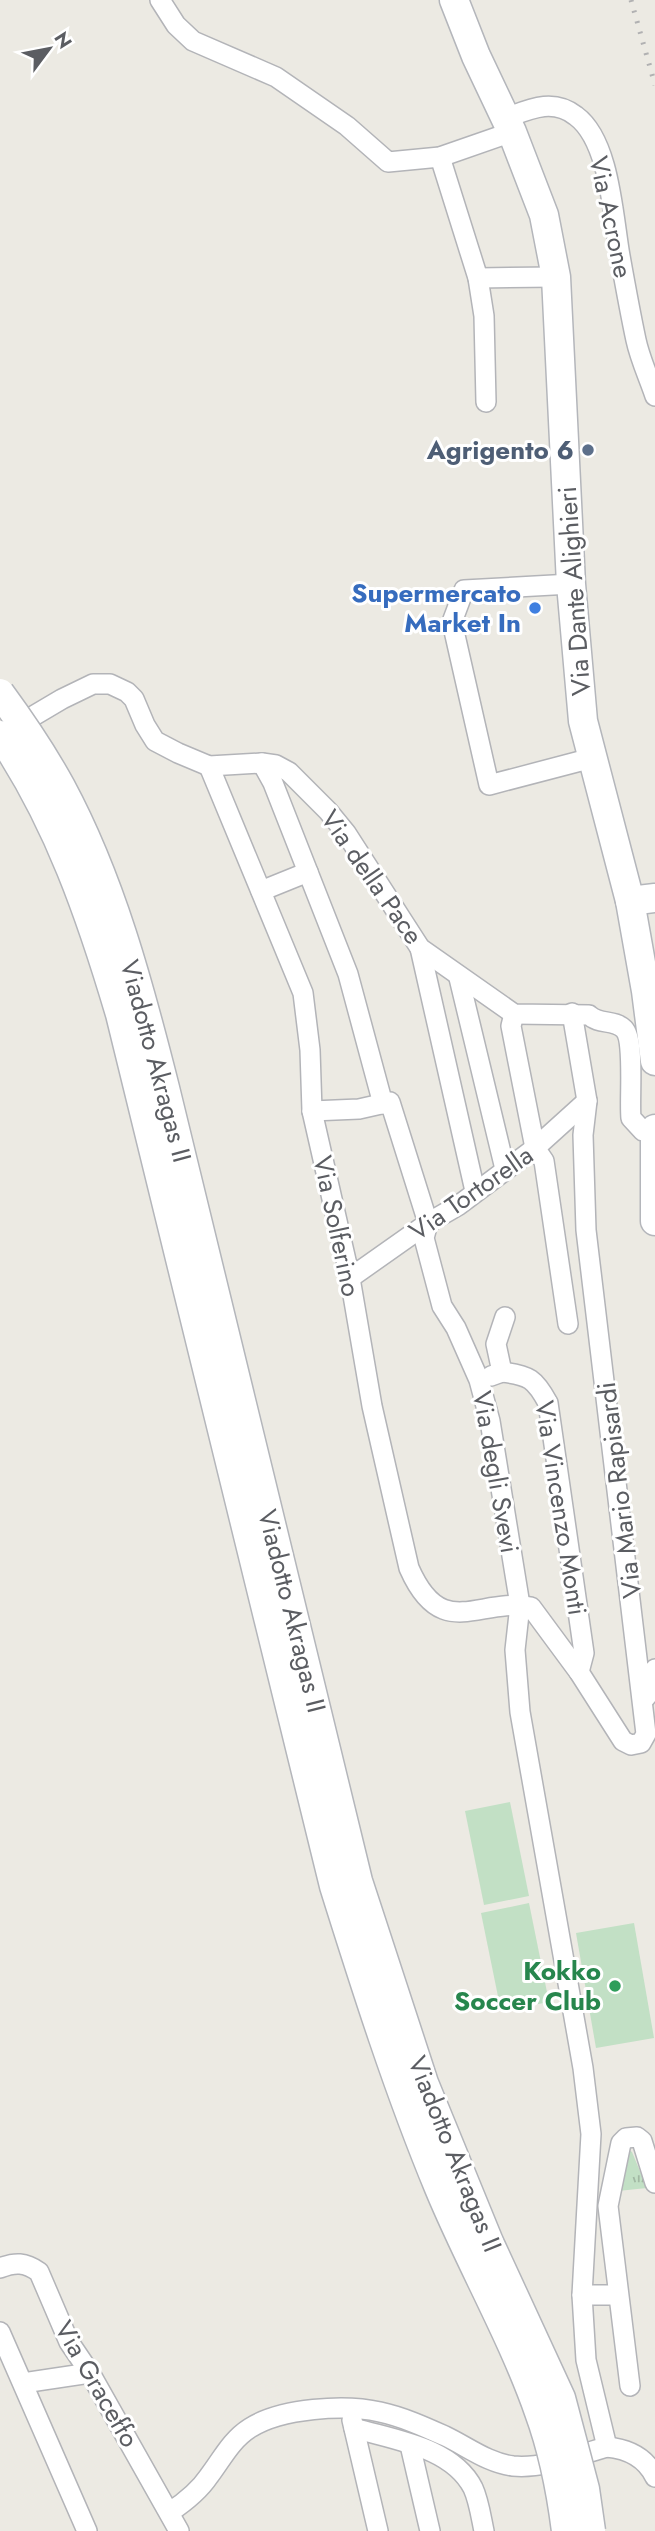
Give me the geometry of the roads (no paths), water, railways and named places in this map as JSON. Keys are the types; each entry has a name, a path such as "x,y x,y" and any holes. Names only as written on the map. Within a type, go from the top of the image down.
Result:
{"main road":[{"name":"Via Dante Alighieri","path":"454,0 475,56 509,125 544,215 556,277 571,584 583,721 592,758 643,900 646,991 655,1061"},
{"name":"Viadotto Akragas II","path":"0,693 25,727 61,787 90,847 118,923 159,1061 358,1881 424,2083 489,2242 561,2398 585,2489 591,2531"},
{"name":"Viadotto Akragas II","path":"5,733 67,858 97,934 123,1028 334,1886 374,2015 444,2200 539,2412 561,2495 566,2531"},
{"path":"655,1131 655,1221"}],"street":[{"name":"Via Acrone","path":"160,0 176,26 193,41 276,76 347,126 387,162 440,157 509,125 536,106 547,105 569,111 590,130 609,182 637,344 655,396"},
{"path":"440,157 478,278 484,316 486,402"},
{"path":"478,278 556,277"},
{"path":"571,584 464,590 452,622 489,785 592,758"},
{"path":"0,768 5,733 93,684 110,684 127,692 134,699 155,741 209,766"},
{"name":"Via della Pace","path":"209,766 262,763 276,765 289,772 346,833 419,948 514,1014"},
{"name":"Via degli Svevi","path":"262,763 273,783 348,974 387,1103 428,1223 424,1238 442,1306 456,1328 479,1380 490,1421 520,1605 515,1650 520,1712 583,2068 591,2134 582,2295 586,2360 607,2447"},
{"name":"Via Solferino","path":"209,766 303,993 310,1050 312,1111 350,1278 372,1406 409,1568 428,1598 456,1614 520,1605"},
{"path":"261,891 308,872"},
{"path":"419,948 475,1191"},
{"path":"459,978 505,1169"},
{"path":"568,1324 544,1161 535,1148 511,1026 514,1014 572,1013 589,1015 595,1021 620,1026 627,1032 631,1048 631,1118 643,1131 655,1131"},
{"name":"Via Mario Rapisardi","path":"572,1013 587,1101 583,1135 586,1230 646,1734 641,1743 627,1744 579,1672"},
{"name":"Via Tortorella","path":"350,1278 428,1223 459,1205 535,1148 587,1101"},
{"path":"312,1111 359,1109 387,1103"},
{"path":"479,1380 502,1372 496,1344 505,1317"},
{"name":"Via Vincenzo Monti","path":"502,1372 524,1374 539,1385 548,1403 584,1653 579,1672"},
{"path":"520,1605 531,1607 579,1672"},
{"path":"642,1702 651,1691 655,1669"},
{"path":"630,2386 608,2206 621,2143 626,2138 637,2137 642,2141 655,2183"},
{"name":"Via Graceffo","path":"0,2268 15,2263 29,2264 38,2272 69,2342 90,2373 179,2531"},
{"path":"582,2295 618,2295"},
{"path":"0,2332 87,2531"},
{"path":"23,2383 90,2373"},
{"path":"170,2512 197,2491 229,2446 250,2428 274,2417 306,2411 352,2418 410,2445 442,2456 460,2470 477,2496 484,2531"},
{"path":"352,2418 380,2412 424,2427 487,2459 511,2466 538,2465 607,2447 628,2451 646,2463 655,2477"},
{"path":"352,2418 377,2531"},
{"path":"410,2445 430,2531"}],"railway":[{"path":"631,0 655,85"}],"place":[{"name":"Agrigento 6","path":"588,450"},
{"name":"Supermercato Market In","path":"535,608"},
{"name":"Kokko Soccer Club","path":"615,1986"}]}
